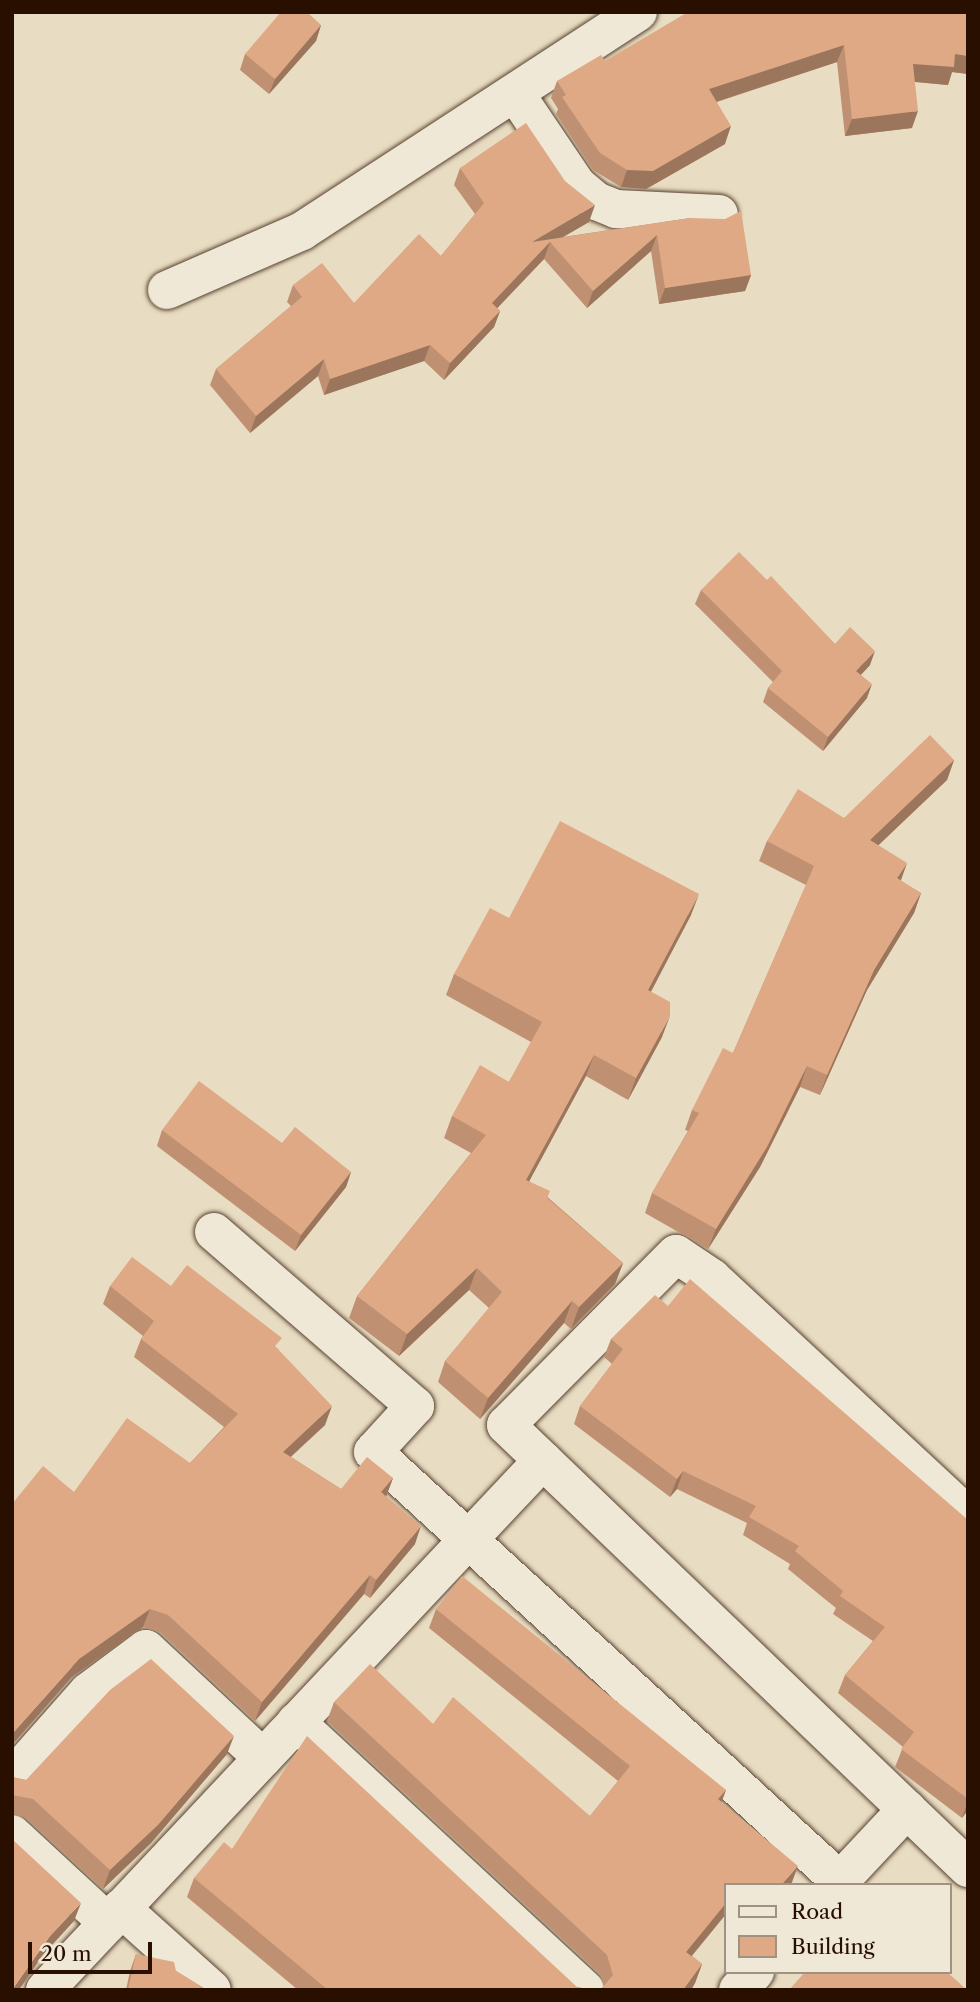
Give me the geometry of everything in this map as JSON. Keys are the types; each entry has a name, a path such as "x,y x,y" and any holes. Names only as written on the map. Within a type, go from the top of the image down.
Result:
{"street":[{"path":"167,290 302,231 638,12"},
{"path":"515,93 578,184 596,201 616,209 719,214"},
{"path":"215,1232 415,1406 373,1452 471,1537 838,1883 907,1809"},
{"path":"968,1516 712,1279 676,1254 506,1425 968,1868"},
{"path":"45,1990 543,1460"},
{"path":"12,1778 88,1692 146,1649 262,1758"},
{"path":"296,1722 585,1990"},
{"path":"12,1834 212,1990"},
{"path":"738,1990 753,1974"}],"building":[{"path":"281,12 307,12 321,25 275,79 245,54"},
{"path":"688,12 968,12 968,56 955,54 954,67 913,64 918,111 852,119 844,45 709,89 731,126 653,171 627,170 600,153 562,97 566,95 557,81 601,55 605,61"},
{"path":"526,123 565,181 595,205 532,242 690,218 725,219 741,211 751,275 665,288 657,235 593,291 550,242 492,303 500,311 450,363 430,345 330,379 324,359 256,416 216,369 302,297 293,285 322,263 354,303 419,234 441,256 484,203 460,168"},
{"path":"739,552 767,580 771,576 835,644 850,627 875,651 856,671 872,684 828,737 768,688 782,671 701,590"},
{"path":"930,735 954,760 870,840 907,863 897,878 921,893 874,970 827,1075 807,1066 767,1147 716,1229 652,1193 699,1113 692,1110 723,1048 733,1053 814,866 767,841 798,789 844,818"},
{"path":"560,821 699,894 648,990 670,1002 670,1016 636,1078 594,1055 526,1180 550,1191 547,1198 623,1263 579,1307 572,1301 488,1398 445,1361 502,1292 477,1268 407,1334 357,1296 486,1135 452,1116 480,1065 509,1082 542,1022 454,974 490,908 509,918"},
{"path":"199,1081 282,1143 295,1127 351,1172 301,1235 162,1130"},
{"path":"132,1257 171,1286 187,1265 282,1338 275,1346 332,1406 283,1452 341,1489 367,1457 393,1478 381,1492 421,1526 376,1580 370,1575 262,1702 168,1615 150,1609 79,1659 12,1734 12,1504 43,1466 74,1492 127,1418 190,1463 238,1414 141,1339 154,1321 110,1286"},
{"path":"690,1279 968,1520 968,1799 901,1749 914,1732 845,1675 885,1627 840,1596 843,1591 795,1551 799,1546 749,1517 756,1506 683,1471 677,1479 580,1406 623,1349 611,1339 655,1295 668,1306"},
{"path":"462,1576 726,1790 718,1799 798,1866 783,1883 724,1883 724,1905 686,1952 702,1964 683,1990 600,1990 613,1975 607,1955 334,1702 370,1664 433,1724 453,1697 590,1816 630,1766 436,1609"},
{"path":"151,1659 234,1736 158,1825 110,1870 33,1799 12,1795 12,1777 26,1780 110,1690"},
{"path":"307,1736 577,1987 592,1990 328,1990 194,1878 224,1842 232,1849"},
{"path":"12,1839 81,1903 50,1936 12,1990"},
{"path":"136,1954 174,1962 176,1971 207,1990 128,1990"},
{"path":"803,1974 949,1974 967,1990 789,1990"}]}
